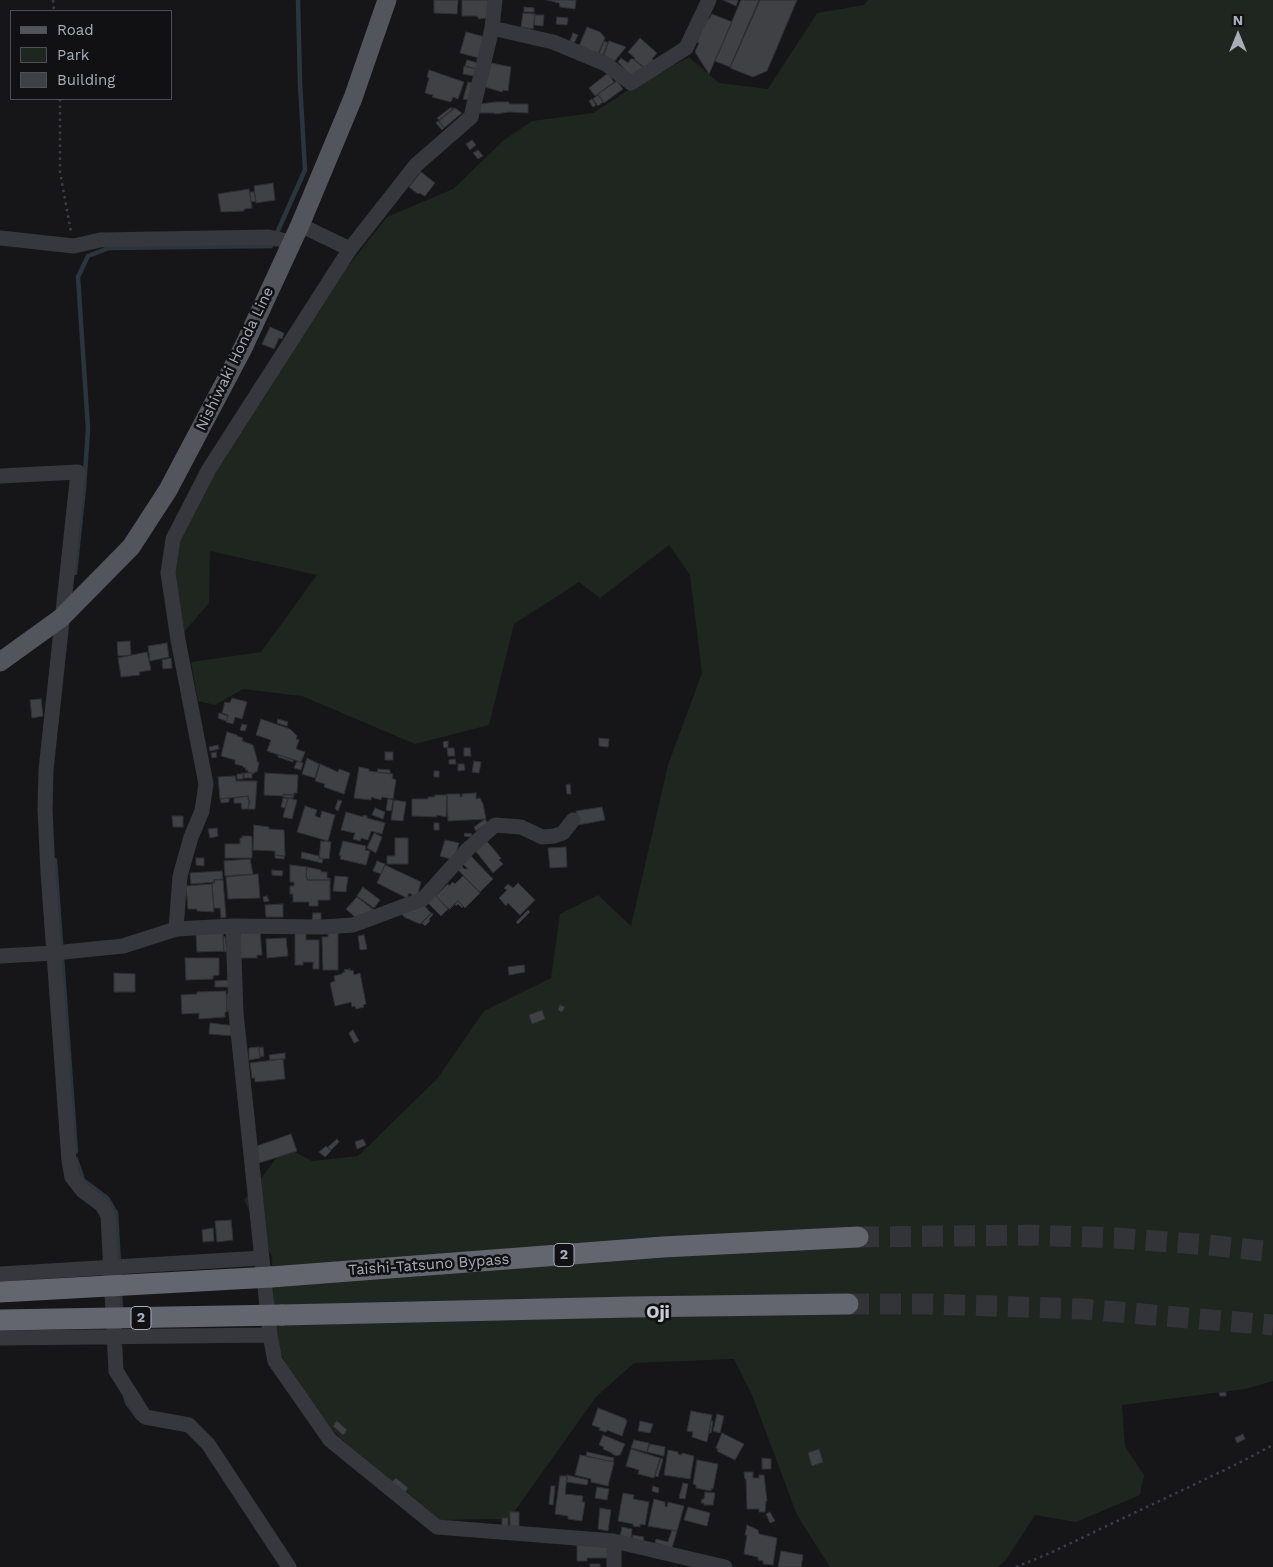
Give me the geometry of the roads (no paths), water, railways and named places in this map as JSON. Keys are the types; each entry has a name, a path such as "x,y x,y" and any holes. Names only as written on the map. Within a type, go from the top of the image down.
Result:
{"highway":[{"name":"Taishi-Tatsuno Bypass","path":"0,1292 266,1267 858,1237"},
{"name":"2","path":"0,1320 641,1306 848,1304"}],"main road":[{"name":"Nishiwaki Honda Line","path":"0,662 61,618 131,547 168,490 243,348 296,234 353,98 388,0"}],"street":[{"path":"176,929 180,876 191,837 202,811 206,784 178,640 168,572 173,540 210,469 350,249 416,165 471,117 492,28 495,0"},
{"path":"492,28 553,42 606,64 631,83 686,48 709,0"},
{"path":"0,238 74,246 100,240 269,237 296,234 350,249"},
{"path":"0,476 78,472 61,618 46,770 45,802 48,872 70,1161 72,1177 83,1191 102,1205 108,1216 116,1371 145,1417 189,1425 208,1444 289,1567"},
{"path":"0,956 123,946 176,929 233,926 323,927 353,925 423,899 468,849 495,825 521,827 542,837 563,833 573,820"},
{"path":"233,926 236,1013 266,1267 270,1335 275,1361 330,1440 437,1527 614,1541 725,1567"},
{"path":"0,1274 112,1268 266,1267"},
{"path":"0,1338 270,1335"},
{"path":"614,1541 614,1567"}],"waterway":[{"path":"276,235 305,170 298,0"},
{"path":"75,573 88,429 78,277 88,256 109,248 271,246 273,242"},
{"path":"55,860 76,1152"},
{"path":"76,1159 83,1180 107,1198 116,1213 120,1281"},
{"path":"120,1291 121,1313"},
{"path":"125,1396 127,1403 138,1418"}],"tunnel":[{"path":"858,1237 1031,1235 1117,1238 1273,1252"},
{"path":"848,1304 929,1304 1082,1309 1273,1325"}],"district":[{"name":"Oji","path":"658,1313"}]}
